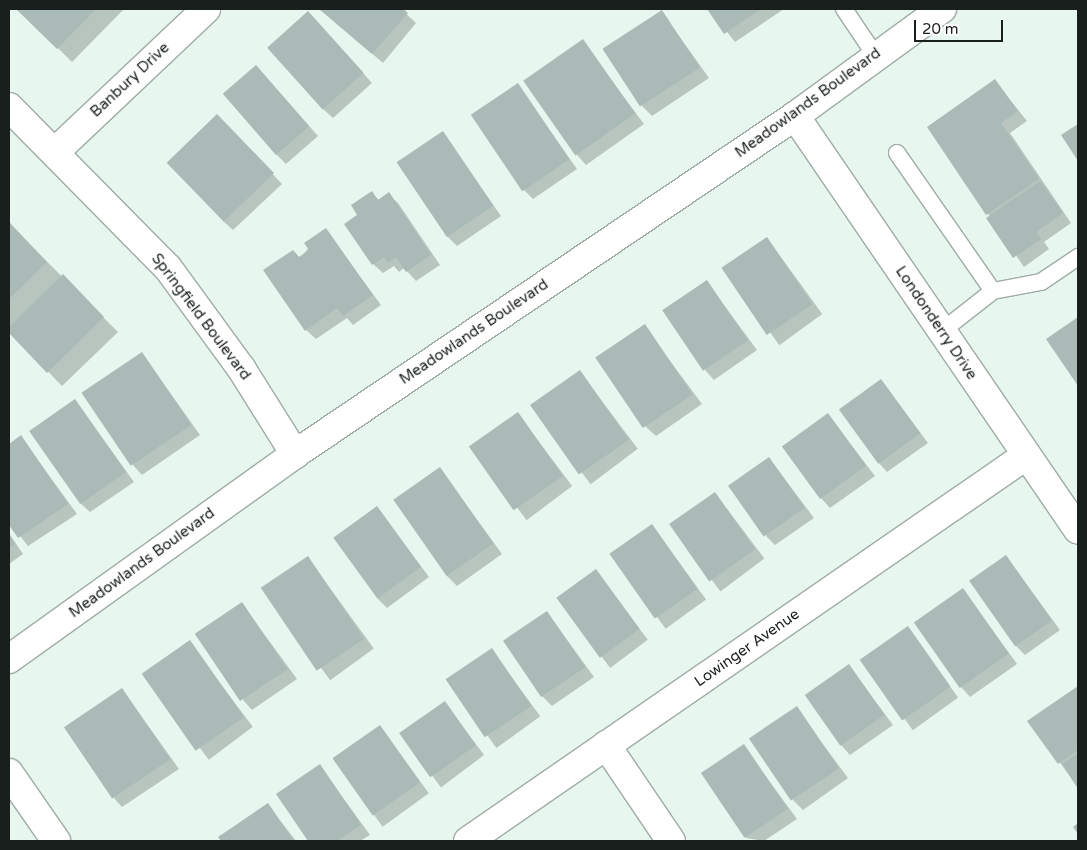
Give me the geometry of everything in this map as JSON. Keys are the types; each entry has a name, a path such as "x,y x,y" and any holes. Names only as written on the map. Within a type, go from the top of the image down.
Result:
{"street":[{"name":"Banbury Drive","path":"54,152 206,9"},
{"name":"Meadowlands Boulevard","path":"9,658 295,454 795,116 875,55 942,9"},
{"name":"Springfield Boulevard","path":"9,108 168,268 241,368 295,454"},
{"name":"Londonderry Drive","path":"795,116 1078,530"},
{"name":"Lowinger Avenue","path":"468,841 1026,455"},
{"path":"606,746 671,841"},
{"path":"9,773 56,841"}],"lane":[{"path":"844,9 875,55"},
{"path":"897,153 993,291"},
{"path":"942,331 993,291 1041,282 1078,257"}],"building":[{"path":"16,9 96,9 57,49"},
{"path":"319,9 403,9 408,13 372,54"},
{"path":"707,9 761,9 724,34"},
{"path":"662,10 700,68 640,107 602,49"},
{"path":"308,11 364,73 323,109 267,48"},
{"path":"583,39 635,114 575,155 523,81"},
{"path":"256,65 309,126 276,155 223,94"},
{"path":"995,79 1018,111 1001,123 1039,179 986,215 927,127"},
{"path":"518,83 569,159 522,191 471,115"},
{"path":"217,114 274,173 224,222 167,163"},
{"path":"1078,124 1078,161 1061,135"},
{"path":"443,131 493,206 447,237 397,162"},
{"path":"1040,181 1063,213 1036,232 1041,239 1013,258 986,218"},
{"path":"372,191 378,200 389,192 431,255 406,272 396,257 388,263 384,257 372,265 344,224 357,215 351,205"},
{"path":"9,222 47,262 9,299"},
{"path":"326,228 373,295 343,316 337,308 305,331 263,270 293,250 299,257 309,250 304,243"},
{"path":"767,237 812,304 767,335 721,268"},
{"path":"63,274 104,317 47,373 9,333 9,327"},
{"path":"707,280 748,341 703,371 662,310"},
{"path":"1078,317 1078,386 1046,339"},
{"path":"645,324 693,394 643,428 595,358"},
{"path":"142,352 191,425 131,466 81,393"},
{"path":"580,370 629,440 579,475 530,405"},
{"path":"881,379 920,433 878,464 839,410"},
{"path":"75,399 126,472 80,504 29,431"},
{"path":"518,412 563,476 514,510 469,446"},
{"path":"828,413 866,466 820,499 782,447"},
{"path":"21,435 68,504 18,538 9,525 9,444"},
{"path":"769,457 805,508 764,536 728,486"},
{"path":"440,467 493,543 447,576 393,500"},
{"path":"715,492 755,549 709,581 669,524"},
{"path":"377,506 421,567 377,598 333,538"},
{"path":"652,524 697,589 655,619 609,554"},
{"path":"9,535 15,544 9,548"},
{"path":"1006,555 1052,621 1015,646 969,581"},
{"path":"308,556 364,639 317,671 261,588"},
{"path":"596,569 639,629 600,658 556,598"},
{"path":"963,588 1009,654 960,688 914,622"},
{"path":"242,602 287,669 240,701 195,634"},
{"path":"547,611 585,667 541,697 503,641"},
{"path":"908,626 950,687 902,720 860,660"},
{"path":"190,640 244,717 196,751 142,674"},
{"path":"492,648 531,706 485,737 446,679"},
{"path":"849,664 885,715 840,746 805,695"},
{"path":"1078,686 1078,750 1058,764 1027,721"},
{"path":"122,688 170,759 112,798 64,727"},
{"path":"445,701 476,745 430,777 399,733"},
{"path":"797,706 839,768 791,801 749,738"},
{"path":"380,725 420,782 373,816 332,758"},
{"path":"744,744 788,809 745,838 701,773"},
{"path":"1078,753 1078,789 1062,764"},
{"path":"320,764 361,825 337,841 308,841 276,794"},
{"path":"268,803 294,841 221,841 218,837"},
{"path":"1078,823 1078,834 1073,827"}]}
